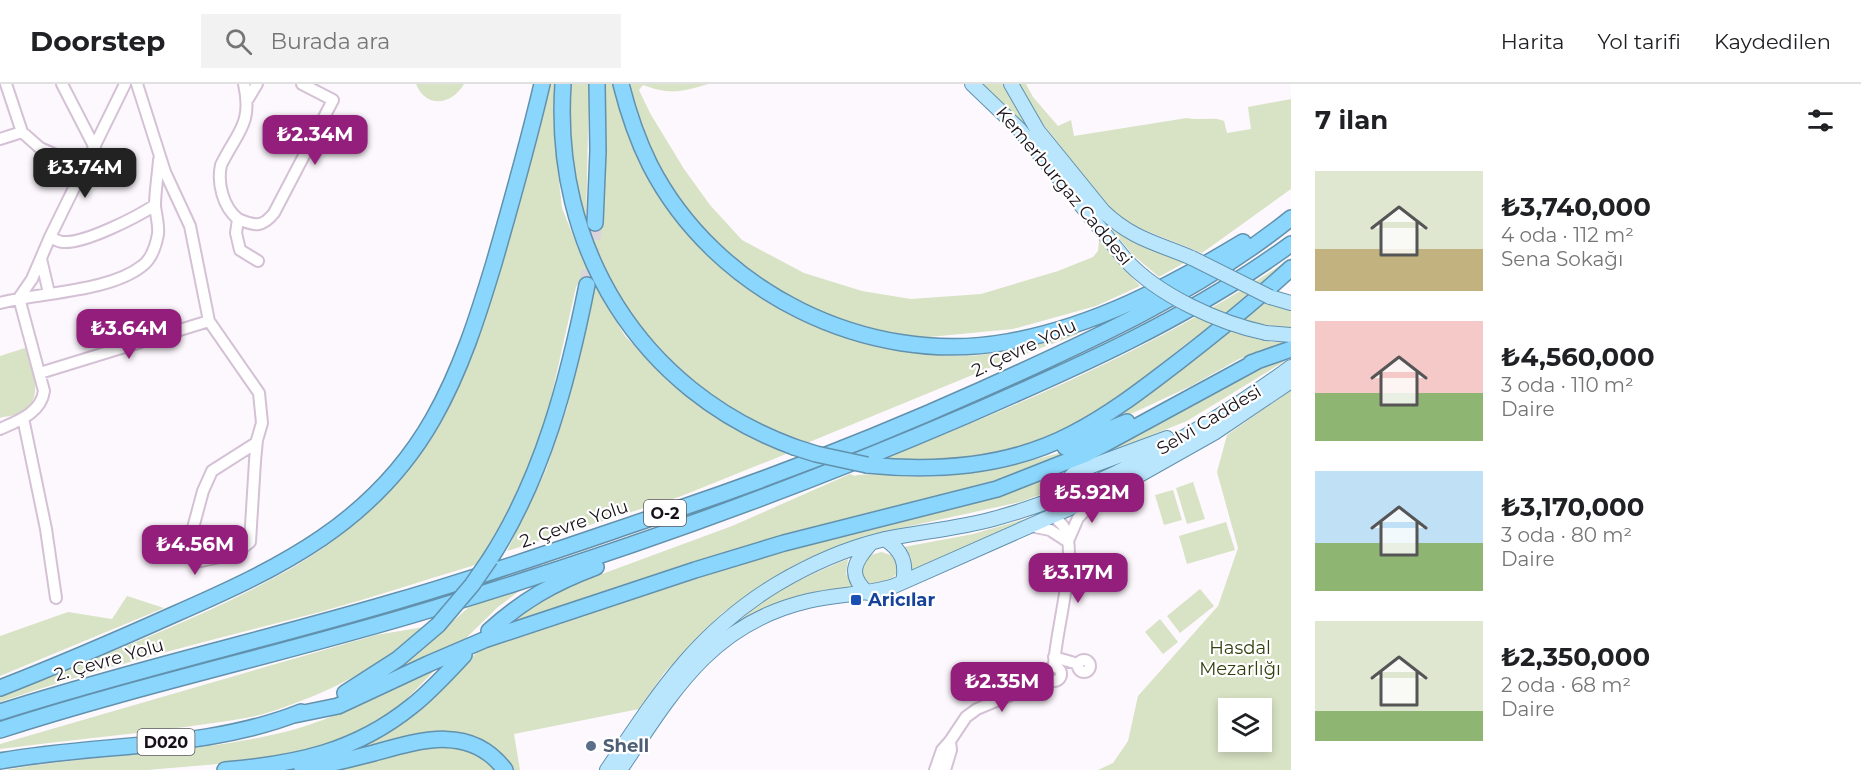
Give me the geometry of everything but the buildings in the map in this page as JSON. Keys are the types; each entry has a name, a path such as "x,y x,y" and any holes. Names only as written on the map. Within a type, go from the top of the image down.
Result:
{"highway":[{"path":"0,688 149,626 273,569 340,525 382,487 421,439 459,365 478,315 498,248 542,84"},
{"path":"563,84 562,132 572,200 584,243 612,298 626,320 653,353 701,396 750,428 794,447 867,465 924,468 1011,462 1061,448 1150,413 1259,360 1291,349"},
{"path":"594,223 598,151 597,84"},
{"path":"621,84 635,132 650,165 672,201 710,247 744,275 799,310 845,329 888,341 935,346 982,346 1027,339 1055,331 1114,310 1173,283 1291,217"},
{"name":"2. Çevre Yolu","path":"0,712 159,665 351,615 448,586 574,545 771,476 956,401 1114,327 1227,264 1291,217"},
{"name":"2. Çevre Yolu","path":"0,730 442,606 758,499 884,450 1078,366 1182,314 1247,275 1291,244"},
{"path":"981,464 1016,456 1052,443 1111,412 1200,344 1291,268"},
{"path":"294,715 358,686 398,659 438,625 490,559 516,515 539,461 567,374 587,285"},
{"path":"294,715 338,706 484,640 694,570 784,543 1019,482 1086,454 1259,360"},
{"path":"489,631 520,604 543,590 631,552 659,534"},
{"path":"225,770 285,764 316,756 371,733 414,705 464,655"},
{"name":"D020","path":"0,761 213,736 256,727 294,715"},
{"path":"248,768 274,770 315,767 436,739 471,744 495,758 505,770"},
{"path":"0,767 36,755"}],"main road":[{"name":"Kemerburgaz Caddesi","path":"972,84 1019,129 1125,259 1144,277 1180,300 1232,324 1266,333 1291,335"},
{"name":"Kemerburgaz Caddesi","path":"1011,84 1038,131 1102,211 1114,222 1140,238 1192,258 1270,297 1291,303"},
{"name":"Selvi Caddesi","path":"885,540 960,527 1015,512 1067,494 1142,460 1237,404 1291,367"},
{"name":"Selvi Caddesi","path":"903,582 1099,496 1215,433 1291,381"},
{"path":"1067,494 1075,502 1081,504"},
{"path":"1015,512 1041,512 1052,516"},
{"path":"607,770 662,688 688,657 746,605 778,584 825,560 871,543 885,540 899,550 905,565 903,582 868,593 810,600 789,606 734,632 700,660 681,682 620,770"},
{"path":"868,593 859,584 854,571 857,561 871,543"}],"street":[{"path":"6,84 22,132 40,148 84,167"},
{"path":"62,84 95,147"},
{"path":"19,298 41,259 125,84"},
{"path":"137,84 159,157 190,226 209,321 259,393 262,423 257,440 250,542 235,554 196,562 186,554 203,491 212,471 256,443 257,440"},
{"path":"244,84 248,99 248,113 219,172 220,186 228,208 238,219 260,225 267,222 274,213 333,100 302,84"},
{"path":"248,99 257,84"},
{"path":"0,139 22,132"},
{"path":"0,303 119,279 143,266 150,256 158,230 155,205 159,157"},
{"path":"50,237 63,242 81,240 140,215 155,205"},
{"path":"238,219 236,233 240,250 258,261"},
{"path":"41,259 49,293"},
{"path":"0,429 23,418 43,399 44,391 40,373 19,298"},
{"path":"40,373 209,321"},
{"path":"23,418 44,517 56,598"},
{"path":"1067,541 1078,518 1099,496"},
{"path":"1052,516 1064,527 1067,541 1067,580 1054,662 1047,670 1053,680"},
{"path":"1029,526 1050,530 1067,541"},
{"path":"935,770 942,750 966,717 977,709 1053,680 1079,667 1054,662"},
{"path":"945,770 951,750 950,741"}],"green space":[{"path":"416,84 464,84 459,91 446,100 432,101 420,92"},
{"path":"547,84 556,84 553,107 562,208 599,293 625,336 668,381 728,424 786,454 679,497 507,551 546,470 567,408 593,295 591,282 580,280 576,287 544,429 509,513 480,562 339,607 119,665 0,702 0,695 174,626 274,578 315,554 341,535 392,486 433,430"},
{"path":"567,84 589,84 586,223 599,225 604,84 613,84 629,134 651,180 679,222 713,259 752,290 795,316 843,335 894,348 941,355 972,356 1002,352 1076,332 1078,334 807,443 783,437 750,422 694,385 643,329 614,288 586,232 568,155"},
{"path":"627,84 708,84 676,91 660,90 643,85 639,90 650,113 684,169 710,205 742,240 804,273 862,291 911,299 981,294 1058,271 1093,257 1098,251 1099,240 1140,286 1096,306 1013,329 919,338 850,324 805,306 750,271 704,234 679,201 654,159 635,116"},
{"path":"981,84 1005,84 1035,140"},
{"path":"1018,84 1026,84 1033,97 1058,126 1071,120 1074,136 1187,118 1224,121 1227,133 1251,129 1248,107 1291,99 1291,189 1202,253 1132,225 1110,209 1032,110"},
{"path":"1108,225 1140,245 1184,263 1159,277 1133,255"},
{"path":"1291,258 1197,340 1195,337 1118,396 1068,427 1017,447 964,458 937,461 883,459 989,416 1144,345 1243,289"},
{"path":"1262,301 1291,309 1291,328 1261,324 1257,338 1271,342 1291,342 1239,359 1191,386 1105,426 1104,424 1185,366"},
{"path":"28,347 35,384 32,402 19,414 0,418 0,356"},
{"path":"1290,358 1187,421 1059,472 1054,481 1057,483 1056,489 1020,502 865,536 802,561 771,579 722,613 664,673 639,709 514,734 520,770 512,770 498,751 481,739 461,733 441,731 419,734 356,752 389,732 424,705 481,648 692,574 952,505 1263,365"},
{"name":"Hasdal Mezarlığı","path":"1291,390 1291,770 1098,770 1113,763 1128,741 1138,696 1218,606 1238,548 1217,472 1227,435"},
{"path":"1093,443 1009,477 794,532 505,627 530,607 556,591 732,526 850,474 855,476 950,476 992,470"},
{"path":"1193,482 1205,519 1187,524 1176,488"},
{"path":"1173,490 1182,520 1164,525 1155,495"},
{"path":"1032,517 1033,519 912,571 911,557 904,547 973,534"},
{"path":"1226,522 1235,550 1187,564 1179,536"},
{"path":"882,552 896,557 899,570 896,575 878,584 862,579 860,565 870,555"},
{"path":"848,559 846,574 854,588 796,599 762,611 728,630 711,643 741,616 775,594"},
{"path":"522,589 498,607 463,641 373,685 421,649 469,607"},
{"path":"1200,589 1214,606 1180,633 1167,616"},
{"path":"127,596 164,608 0,676 0,636 68,612 112,619"},
{"path":"1160,619 1178,642 1163,654 1145,632"},
{"path":"424,627 392,653 356,676 299,702 268,713 185,727 0,749 0,744 376,635"},
{"path":"442,663 400,706 335,742 308,751 265,760 147,770 5,770 41,764 187,749 260,738 315,723 352,708"},
{"path":"441,744 468,749 495,770 330,770 420,745"}],"tunnel":[{"path":"587,285 595,223"}],"place":[{"name":"Aricılar","path":"856,600"},
{"name":"Shell","path":"591,746"}]}
